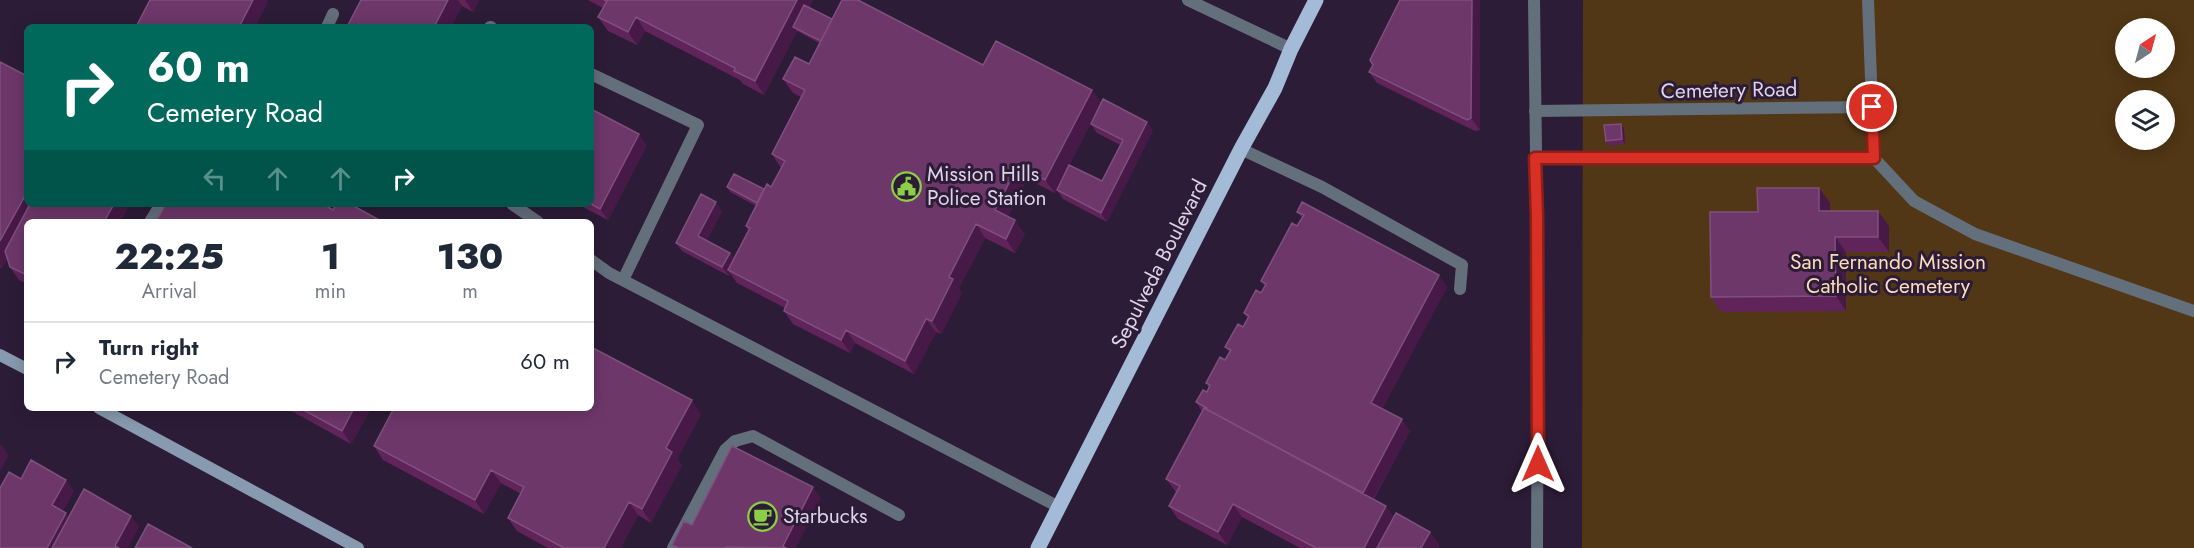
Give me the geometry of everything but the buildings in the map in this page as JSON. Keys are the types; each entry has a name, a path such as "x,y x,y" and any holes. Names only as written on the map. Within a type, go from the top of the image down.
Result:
{"main road":[{"name":"Sepulveda Boulevard","path":"1038,548 1241,148 1275,88 1291,49 1316,0"},
{"path":"0,355 24,367"},
{"path":"105,411 358,548"}],"street":[{"path":"1188,0 1202,3 1291,49"},
{"path":"1534,0 1538,303 1537,548"},
{"path":"1868,0 1874,158 1914,201 1975,234 2194,311"},
{"path":"328,24 333,14"},
{"path":"594,76 698,126 623,280"},
{"name":"Cemetery Road","path":"1535,111 1872,107"},
{"path":"1241,148 1322,187 1462,265 1460,290"},
{"path":"1535,158 1874,158"},
{"path":"516,207 534,219"},
{"path":"594,262 623,280 1059,507"},
{"path":"673,548 725,450 735,441 753,436 899,515"}],"green space":[{"name":"San Fernando Mission Catholic Cemetery","path":"1583,0 2194,0 2194,548 1582,548"}],"place":[{"name":"Mission Hills Police Station","path":"906,186"},
{"name":"Starbucks","path":"762,516"}],"route":[{"path":"1538,464 1535,158 1874,158 1872,107"}]}
